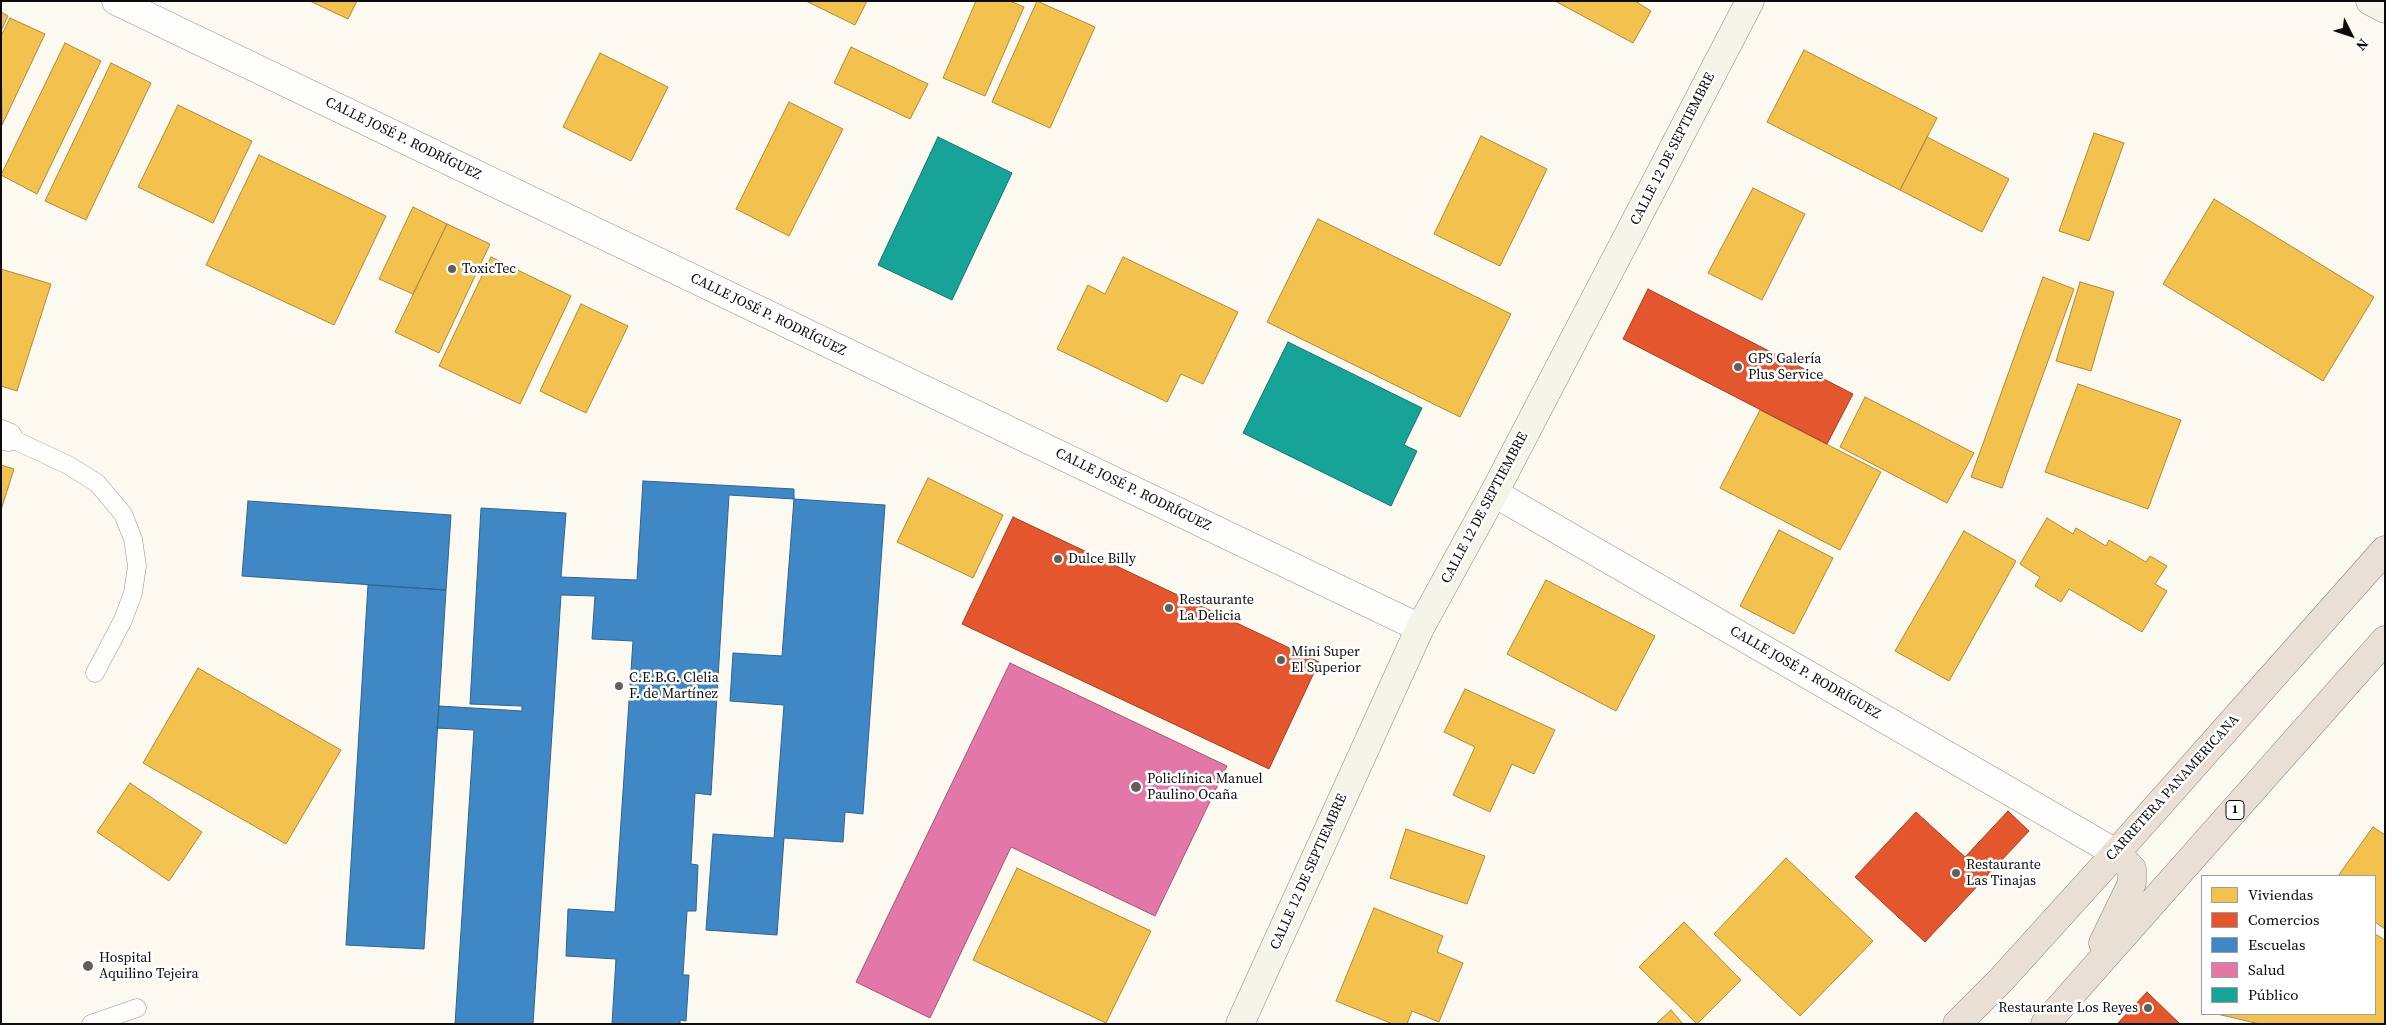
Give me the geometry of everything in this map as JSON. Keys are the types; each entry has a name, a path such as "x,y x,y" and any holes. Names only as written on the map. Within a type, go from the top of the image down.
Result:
{"highway":[{"name":"CARRETERA PANAMERICANA","path":"1957,1024 2001,980 2116,853 2385,550"},
{"name":"1","path":"2045,1024 2385,640"},
{"path":"2084,980 2132,883 2132,869 2116,853"}],"street":[{"name":"CALLE 12 DE SEPTIEMBRE","path":"1240,1024 1420,628 1494,493 1750,1"},
{"path":"2370,1 2385,9"},
{"name":"CALLE JOSÉ P. RODRÍGUEZ","path":"122,2 1420,628"},
{"name":"CALLE JOSÉ P. RODRÍGUEZ","path":"1494,493 2116,853"}],"lane":[{"path":"5,436 68,465 97,483 123,514 133,539 138,566 134,593 123,620 95,673"},
{"path":"91,1024 137,1008"}],"building: Viviendas":[{"path":"310,1 357,1 348,19"},
{"path":"806,1 867,1 855,25"},
{"path":"976,1 1010,1 1024,7 985,96 943,78"},
{"path":"1037,1 1095,27 1050,128 992,102"},
{"path":"1555,1 1635,1 1651,11 1633,43"},
{"path":"1,12 8,16 1,31"},
{"path":"10,18 45,34 2,125 1,36"},
{"path":"65,43 101,61 37,194 1,175"},
{"path":"851,47 928,84 910,119 834,83"},
{"path":"1804,50 1937,118 1900,190 1767,122"},
{"path":"600,53 668,87 631,161 563,127"},
{"path":"111,63 151,83 86,220 45,201"},
{"path":"789,102 843,129 789,236 736,209"},
{"path":"178,105 252,141 213,223 138,187"},
{"path":"2094,133 2124,143 2089,241 2059,231"},
{"path":"1481,136 1547,169 1500,266 1434,234"},
{"path":"1927,137 2009,179 1982,232 1900,190"},
{"path":"259,155 386,216 334,325 206,265"},
{"path":"1753,188 1805,214 1762,300 1708,273"},
{"path":"2214,199 2374,297 2323,381 2163,284"},
{"path":"413,207 447,224 413,294 379,279"},
{"path":"1318,219 1511,314 1460,417 1267,322"},
{"name":"ToxicTec","path":"447,224 490,244 439,353 395,332"},
{"path":"491,257 571,296 520,404 439,366"},
{"path":"1123,257 1238,312 1203,384 1181,374 1167,402 1057,349 1088,285 1105,294"},
{"path":"1,269 51,284 17,391 1,386"},
{"path":"2043,277 2074,289 2002,488 1971,477"},
{"path":"2080,282 2114,292 2091,371 2056,361"},
{"path":"581,304 628,326 586,413 540,391"},
{"path":"2078,384 2181,420 2148,509 2045,472"},
{"path":"1865,397 1974,453 1947,503 1840,447"},
{"path":"1760,410 1881,472 1840,550 1720,488"},
{"path":"1,465 14,469 1,510"},
{"path":"928,478 1003,515 973,578 897,542"},
{"path":"2047,518 2073,534 2076,528 2106,546 2109,540 2146,562 2150,556 2167,566 2155,584 2167,591 2142,632 2069,589 2061,602 2035,586 2040,577 2020,564"},
{"path":"1779,530 1833,558 1794,634 1740,606"},
{"path":"1964,531 2016,561 1949,681 1895,651"},
{"path":"1546,580 1655,636 1616,711 1507,654"},
{"path":"198,668 341,750 286,844 143,763"},
{"path":"1465,689 1555,730 1534,774 1512,764 1490,812 1453,795 1475,747 1444,732"},
{"path":"130,783 202,832 169,881 97,832"},
{"path":"2373,827 2385,835 2385,929 2376,923 2376,875 2339,875"},
{"path":"1406,829 1485,856 1467,904 1390,878"},
{"path":"1786,858 1873,941 1800,1016 1714,934"},
{"path":"1017,868 1151,931 1106,1023 973,960"},
{"path":"1374,908 1443,936 1437,952 1463,963 1439,1022 1412,1011 1407,1024 1393,1024 1336,1001"},
{"path":"1684,922 1741,980 1697,1024 1639,967"},
{"path":"2376,935 2385,940 2385,1024 2260,1024 2221,1015 2376,1015"},
{"path":"1671,1010 1683,1024 1656,1024"}],"building: Comercios":[{"name":"GPS Galería Plus Service","path":"1648,289 1853,394 1827,444 1623,339"},
{"path":"1013,517 1319,662 1269,769 962,624"},
{"path":"2008,811 2029,831 1925,942 1855,877 1916,812 1965,857"},
{"name":"Restaurante Los Reyes","path":"2147,992 2180,1024 2117,1024"}],"building: Escuelas":[{"path":"643,481 794,489 794,499 729,495 711,795 695,793 691,864 698,865 696,911 687,911 683,975 689,975 686,1021 680,1020 680,1024 612,1024 616,959 566,956 568,909 615,912 633,641 592,639 595,596 561,595 533,1024 455,1024 474,730 437,728 439,706 522,711 522,706 470,704 481,508 566,513 561,577 637,580"},
{"path":"794,499 885,505 863,814 845,812 843,842 784,838 777,935 706,930 713,834 774,838 784,705 730,701 733,653 782,656"},
{"path":"248,501 451,515 446,590 242,576"},
{"path":"368,585 446,590 424,949 346,945"}],"building: Salud":[{"path":"1010,663 1227,766 1155,916 1011,847 930,1018 856,982"}],"building: Público":[{"path":"938,137 1012,173 952,300 878,265"},
{"path":"1288,342 1422,408 1404,445 1417,451 1391,506 1243,433"}],"place":[{"name":"ToxicTec","path":"452,269"},
{"name":"GPS Galería Plus Service","path":"1738,367"},
{"name":"Dulce Billy","path":"1058,559"},
{"name":"Restaurante La Delicia","path":"1169,608"},
{"name":"Mini Super El Superior","path":"1281,660"},
{"name":"C.E.B.G. Clelia F. de Martínez","path":"619,686"},
{"name":"Policlínica Manuel Paulino Ocaña","path":"1136,787"},
{"name":"Restaurante Las Tinajas","path":"1956,873"},
{"name":"Hospital Aquilino Tejeira","path":"88,966"},
{"name":"Restaurante Los Reyes","path":"2148,1008"}]}
